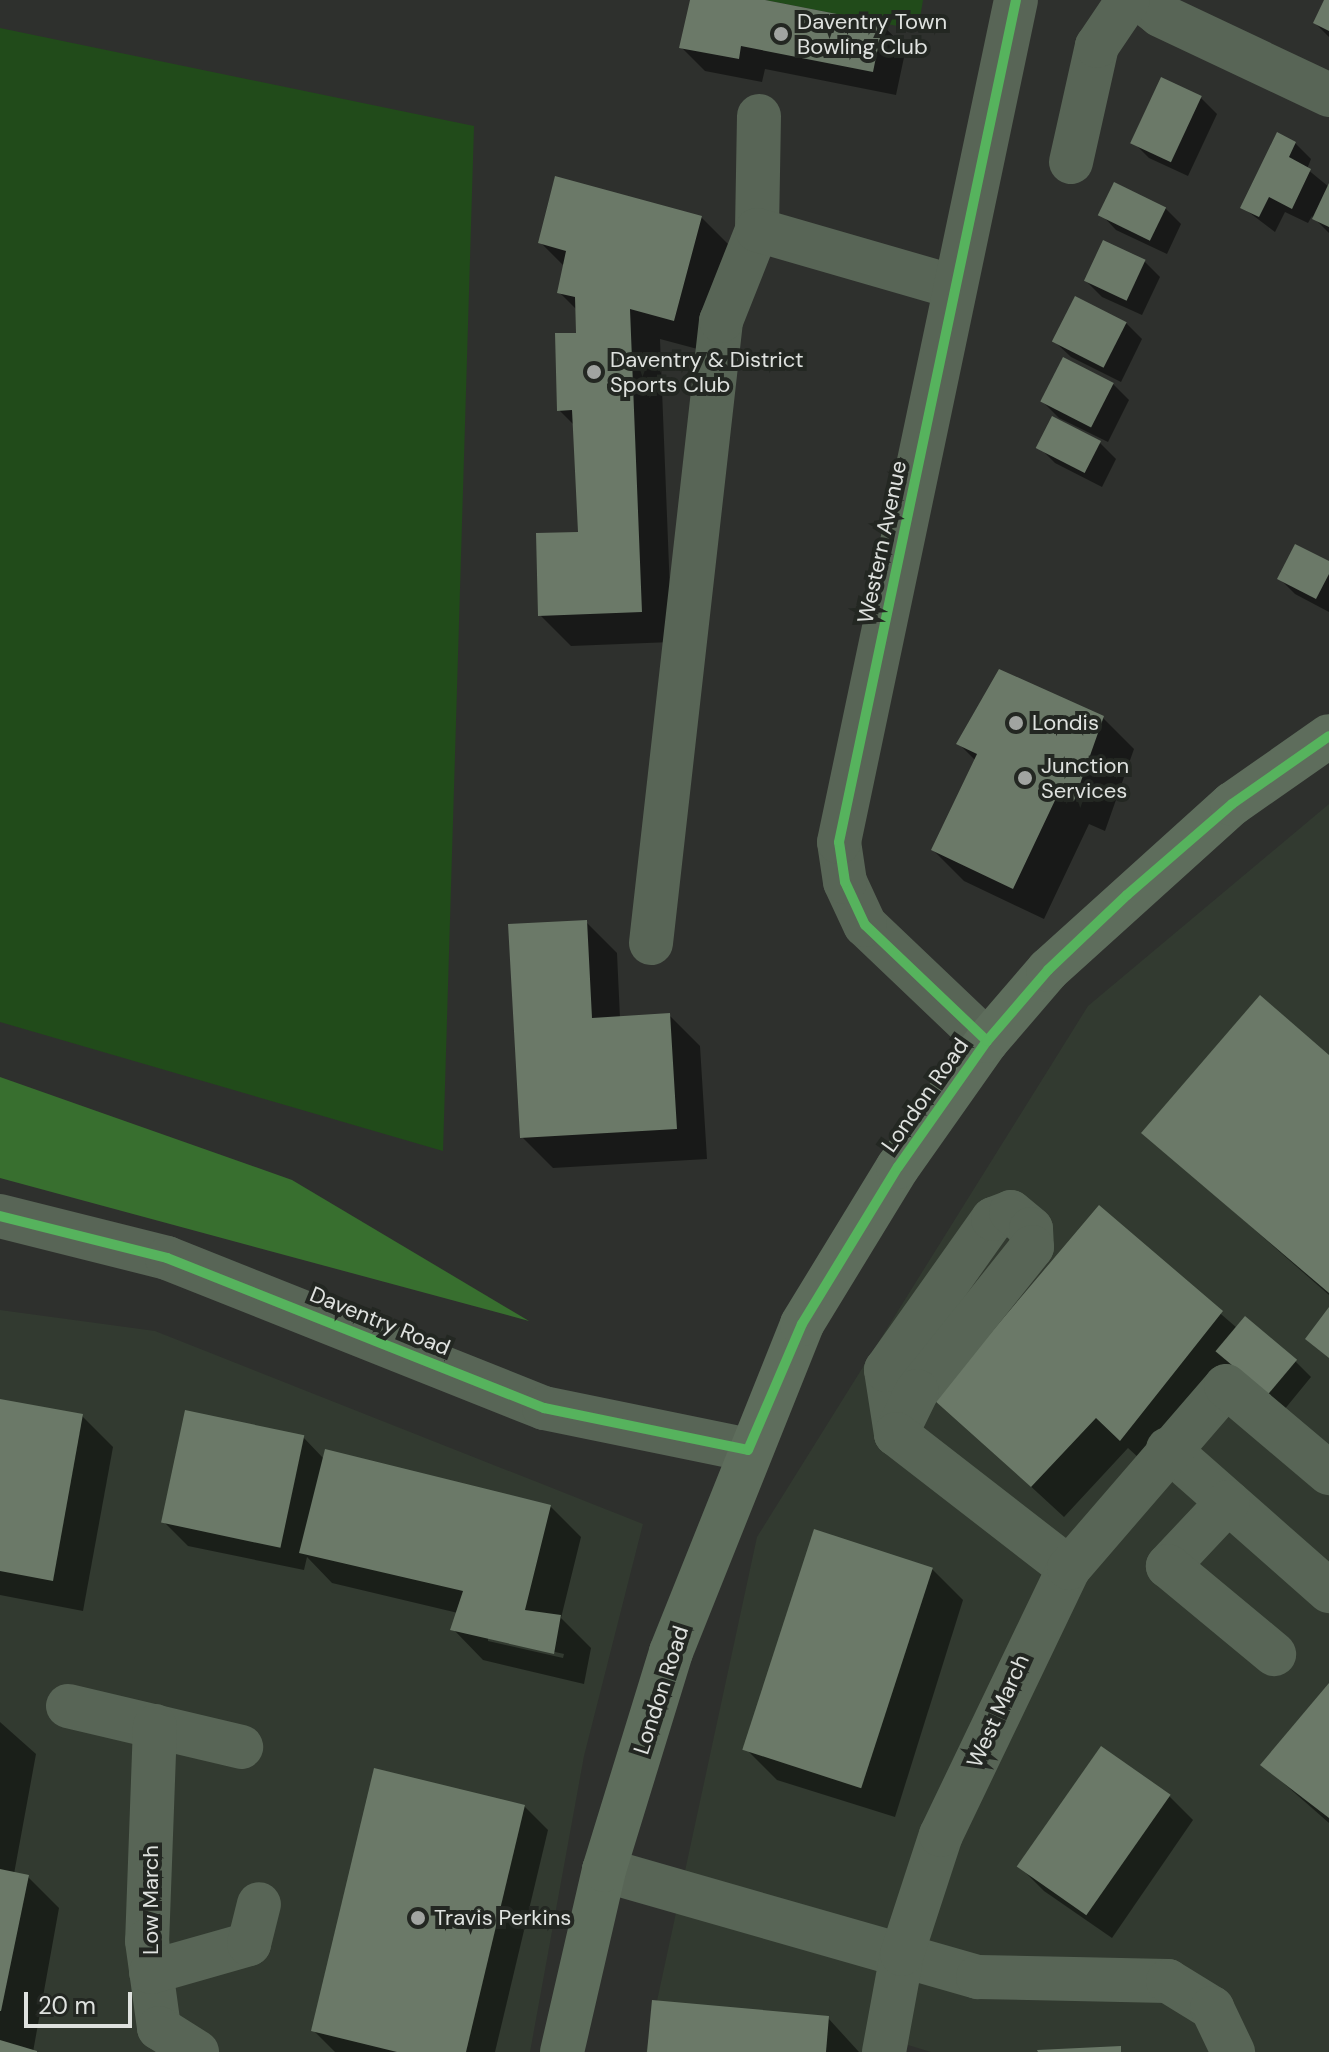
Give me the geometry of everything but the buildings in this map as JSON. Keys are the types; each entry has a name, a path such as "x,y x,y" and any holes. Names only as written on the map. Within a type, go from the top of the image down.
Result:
{"main road":[{"name":"London Road","path":"562,2052 604,1870 671,1652 748,1450 802,1324 898,1167 987,1041 1048,970 1127,895 1232,804 1329,736"}],"street":[{"name":"Western Avenue","path":"987,1041 865,925 845,882 839,842 1016,0"},
{"path":"1071,162 1097,46 1128,0"},
{"path":"1141,0 1160,15 1329,95"},
{"path":"651,943 721,321 757,230 759,116"},
{"path":"757,230 955,287"},
{"name":"Daventry Road","path":"0,1216 167,1258 544,1408 748,1450"},
{"name":"West March","path":"884,2052 902,1954 941,1835 1069,1568 1132,1490 1226,1386 1329,1473"},
{"path":"896,1434 1069,1568"},
{"path":"1168,1449 1329,1591"},
{"path":"1228,1502 1168,1566 1274,1654"},
{"path":"68,1706 241,1747"},
{"name":"Low March","path":"155,1726 147,1941 159,2028 197,2052"},
{"path":"604,1870 978,1977 1168,1981 1212,2008 1233,2052"},
{"path":"151,1972 249,1944 259,1904"}],"shaded area":[{"path":"1329,804 1329,2052 931,2052 908,2045 906,2052 646,2052 757,1537 1088,1006"},
{"path":"0,1310 155,1331 643,1524 584,1756 530,2052 0,2052"}],"green space":[{"path":"765,0 923,0 918,30"},
{"path":"0,28 474,126 443,1151 0,1022"},
{"path":"0,1077 292,1180 529,1321 0,1178"}],"cycle path":[{"path":"987,1041 865,925 845,882 839,842 1016,0"},
{"path":"0,1216 167,1258 544,1408 748,1450 802,1324 898,1167 987,1041 1048,970 1127,895 1232,804 1329,736"}],"place":[{"name":"Daventry Town Bowling Club","path":"781,34"},
{"name":"Daventry & District Sports Club","path":"594,372"},
{"name":"Londis","path":"1016,723"},
{"name":"Junction Services","path":"1025,778"},
{"name":"Travis Perkins","path":"418,1918"}]}
